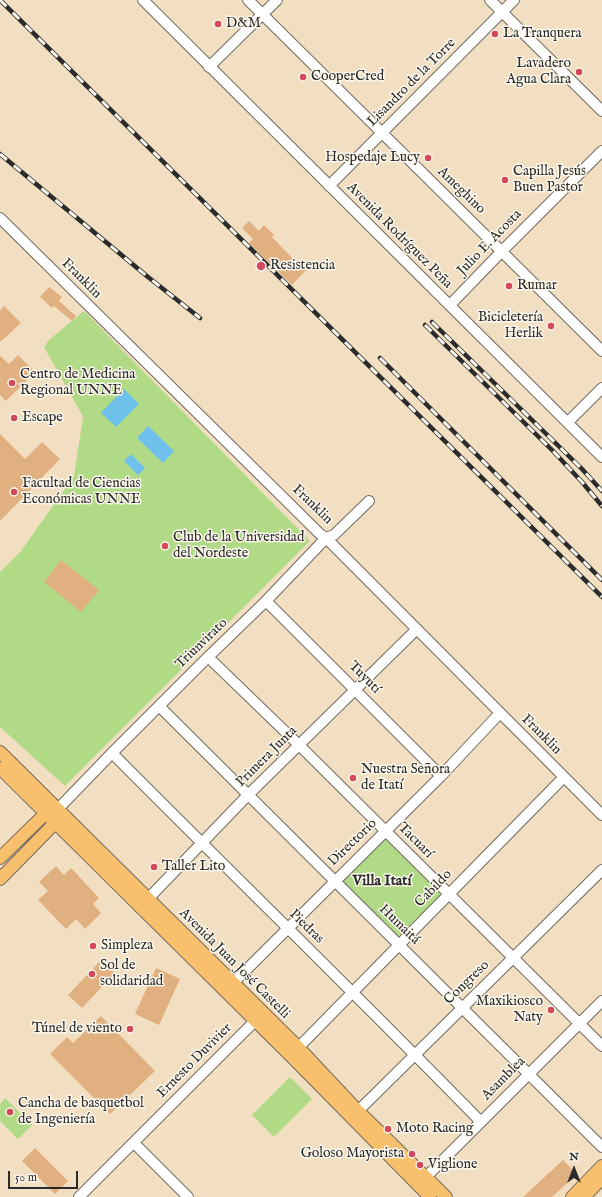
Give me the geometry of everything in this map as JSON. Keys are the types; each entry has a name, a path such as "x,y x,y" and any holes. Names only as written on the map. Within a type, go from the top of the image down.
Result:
{"main road":[{"name":"Avenida Juan José Castelli","path":"0,752 52,811 143,903 294,1051 355,1114 426,1193"},
{"name":"Avenida Juan José Castelli","path":"0,768 52,811 55,823 143,903"},
{"path":"0,858 52,811"},
{"path":"0,879 55,823"},
{"name":"Avenida Juan José Castelli","path":"355,1114 426,1177 446,1197"},
{"path":"572,1197 602,1166"},
{"path":"584,1197 602,1178"}],"street":[{"name":"Avenida Rodríguez Peña","path":"143,0 602,457"},
{"name":"Ameghino","path":"248,0 602,351"},
{"path":"210,67 277,0"},
{"path":"490,0 602,111"},
{"name":"Lisandro de la Torre","path":"329,186 514,0"},
{"name":"Julio E. Acosta","path":"450,305 602,150"},
{"name":"Franklin","path":"0,218 320,534 326,538 602,815"},
{"path":"568,422 602,388"},
{"name":"Triunvirato","path":"52,811 266,601 326,538 334,535 369,501"},
{"name":"Tuyutí","path":"266,601 441,776"},
{"name":"Primera Junta","path":"143,903 248,795 417,629"},
{"name":"Tacuarí","path":"208,657 300,745 602,1046"},
{"name":"Humaitá","path":"159,706 602,1147"},
{"name":"Directorio","path":"229,987 441,776 500,713"},
{"name":"Piedras","path":"112,753 287,929 352,991 481,1122"},
{"name":"Cabildo","path":"294,1051 564,777"},
{"name":"Congreso","path":"355,1114 602,870"},
{"name":"Asamblea","path":"426,1177 602,1001"},
{"name":"Ernesto Duvivier","path":"79,1197 259,1017"},
{"path":"134,1143 188,1197"},
{"path":"426,1177 426,1193"}],"green space":[{"name":"Club de la Universidad del Nordeste","path":"84,311 310,541 65,786 0,727 0,572 21,551 74,476 83,417 44,347 49,340"},
{"path":"385,838 442,894 398,937 342,882"},
{"path":"290,1077 312,1099 274,1137 252,1115"},
{"name":"Cancha de basquetbol de Ingeniería","path":"5,1098 32,1125 18,1139 0,1121 0,1104"}],"water":[{"path":"124,389 139,404 116,427 101,413"},
{"path":"148,426 174,451 163,463 137,438"},
{"path":"131,454 145,468 138,475 124,461"}],"building":[{"path":"249,221 259,231 264,225 274,235 272,237 297,263 298,262 306,270 292,285 249,243 253,239 242,228"},
{"path":"49,287 62,297 59,301 76,316 72,321 54,306 52,308 40,297"},
{"path":"4,306 21,323 0,342 0,311"},
{"name":"Centro de Medicina Regional UNNE","path":"18,355 35,372 6,401 0,395 0,356 9,364"},
{"name":"Facultad de Ciencias Económicas UNNE","path":"0,434 25,459 42,442 60,459 0,521"},
{"path":"61,560 99,590 81,612 44,582"},
{"path":"56,866 64,875 71,868 99,898 93,904 101,913 85,929 76,919 66,929 38,900 48,891 39,882"},
{"path":"101,960 115,973 82,1008 68,995"},
{"path":"156,968 180,979 159,1025 135,1014"},
{"path":"101,1016 155,1071 110,1114 50,1054 67,1037 73,1043"},
{"path":"35,1148 68,1181 55,1194 22,1161"},
{"path":"563,1160 577,1174 552,1197 523,1197"}],"railway":[{"path":"0,0 602,597"},
{"path":"0,154 148,277 200,318"},
{"path":"432,322 582,469 602,491"},
{"path":"425,325 553,451 602,506"},
{"path":"380,358 602,580"}],"place":[{"name":"D&M","path":"218,24"},
{"name":"La Tranquera","path":"495,34"},
{"name":"Lavadero Agua Clara","path":"579,72"},
{"name":"CooperCred","path":"303,77"},
{"name":"Hospedaje Lucy","path":"428,158"},
{"name":"Capilla Jesús Buen Pastor","path":"505,180"},
{"name":"Resistencia","path":"261,266"},
{"name":"Rumar","path":"509,286"},
{"name":"Bicicletería Herlik","path":"551,326"},
{"name":"Centro de Medicina Regional UNNE","path":"12,383"},
{"name":"Escape","path":"14,418"},
{"name":"Facultad de Ciencias Económicas UNNE","path":"14,492"},
{"name":"Club de la Universidad del Nordeste","path":"165,546"},
{"name":"Nuestra Señora de Itatí","path":"353,778"},
{"name":"Taller Lito","path":"154,867"},
{"name":"Simpleza","path":"93,946"},
{"name":"Sol de solidaridad","path":"92,974"},
{"name":"Maxikiosco Naty","path":"551,1010"},
{"name":"Túnel de viento","path":"130,1029"},
{"name":"Cancha de basquetbol de Ingeniería","path":"10,1112"},
{"name":"Moto Racing","path":"388,1129"},
{"name":"Goloso Mayorista","path":"412,1154"},
{"name":"Viglione","path":"420,1165"}],"district":[{"name":"Villa Itatí","path":"382,882"}]}
